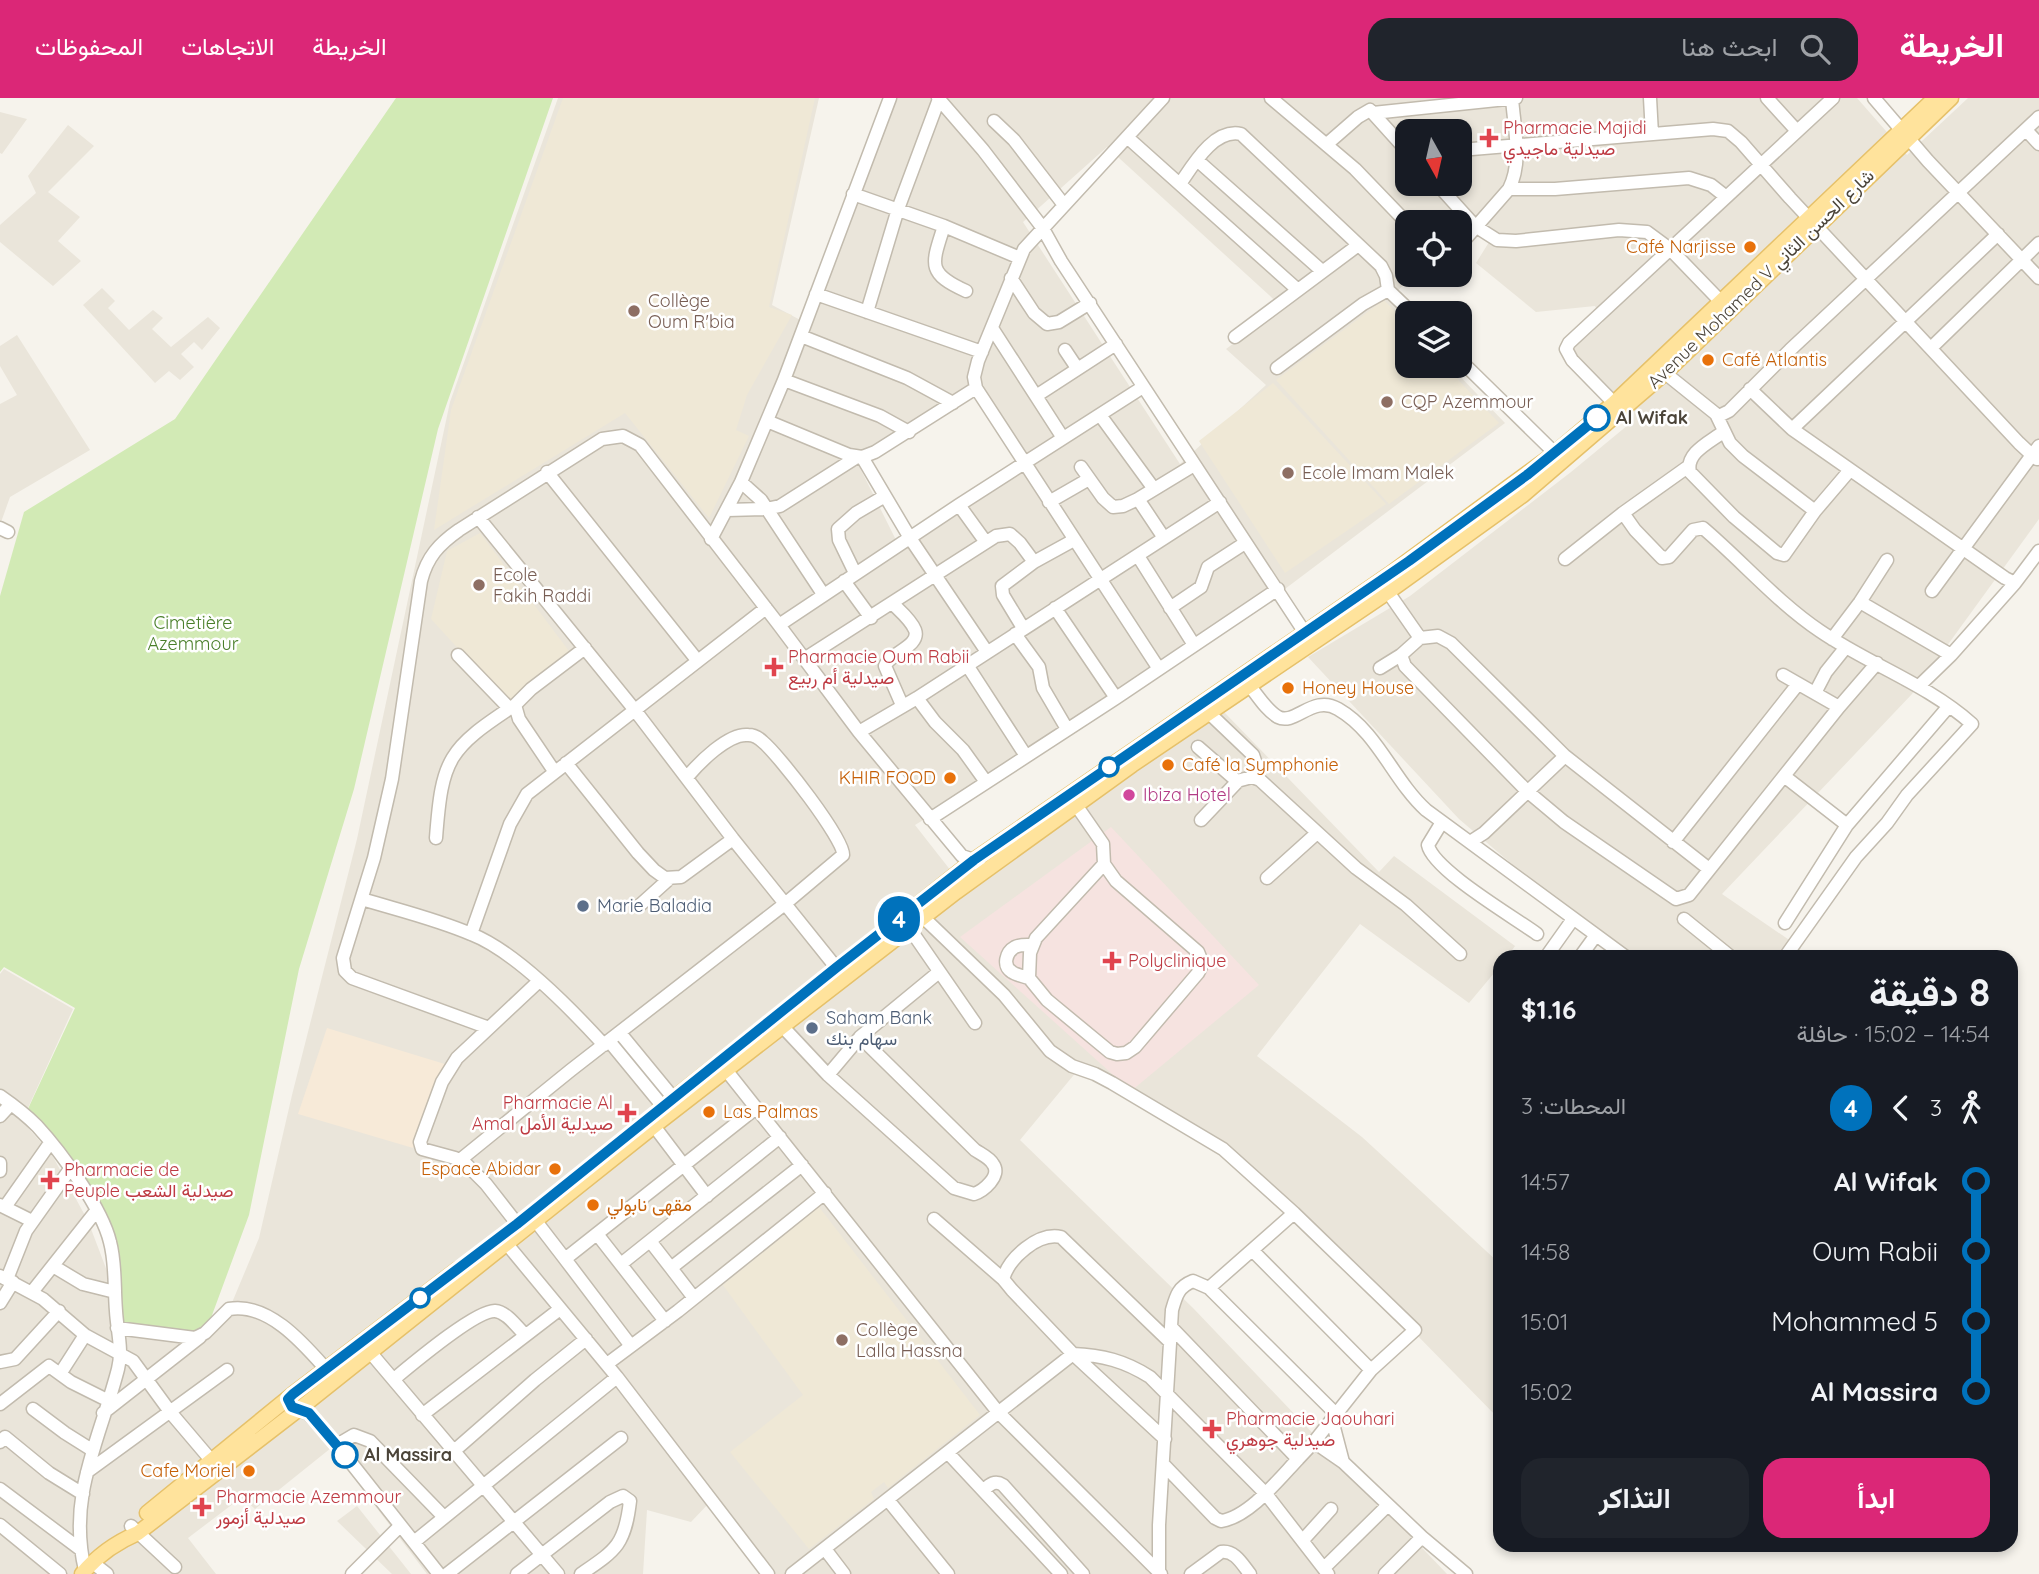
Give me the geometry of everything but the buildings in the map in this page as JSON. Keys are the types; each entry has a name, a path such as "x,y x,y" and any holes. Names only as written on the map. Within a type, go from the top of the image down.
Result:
{"main road":[{"name":"Avenue Mohamed V شارع الحسن الثاني","path":"1905,134 1935,98"},
{"name":"Avenue Mohamed V شارع الحسن الثاني","path":"300,1402 326,1369 520,1227 841,973 910,929 1077,799 1308,637 1438,541 1559,458 1614,403 1725,307 1905,134 1951,98"},
{"name":"Avenue Mohamed V شارع الحسن الثاني","path":"520,1227 535,1220 654,1126 671,1106 726,1070 782,1026 967,862 1077,799 1209,713 1249,685 1308,637 1388,592 1473,532 1559,458 1665,373 1725,307"},
{"name":"Avenue Mohamed V شارع الحسن الثاني","path":"87,1569 215,1465 370,1352 503,1240"}],"street":[{"path":"711,539 741,482 784,380 890,98"},
{"path":"867,312 898,209 939,98 984,150 1042,227 1061,261 1308,637"},
{"path":"1159,669 976,388 975,373 1010,278 1028,243 1163,98"},
{"path":"1270,98 1355,169 1395,211"},
{"path":"1327,144 1371,107 1513,98 1516,170 1509,189 1472,230"},
{"path":"1650,98 1652,134"},
{"path":"1767,98 1797,131"},
{"path":"1614,403 1572,360 1566,349 1567,345 1833,98"},
{"path":"1874,98 2039,278"},
{"path":"1371,107 1395,136"},
{"path":"1719,416 1727,413 1866,278 2039,117"},
{"path":"994,121 1014,141 1064,205"},
{"path":"1472,149 1723,129 1736,137 1905,320 2037,454 1932,591"},
{"path":"2026,130 2039,144"},
{"path":"1180,184 1197,160 1222,136 1232,132 1241,134 1385,272 1388,290 1399,301"},
{"path":"1127,137 1298,290"},
{"path":"1197,160 1322,271"},
{"path":"1509,189 1555,189 1689,178 1711,185 1726,196"},
{"path":"853,194 944,226 1020,258"},
{"path":"1448,196 1475,226 1488,236 1506,241 1619,230 1654,235 1725,307"},
{"path":"944,226 935,260 936,269 948,282 966,291"},
{"path":"1792,429 1998,234"},
{"path":"1931,347 2039,243"},
{"path":"1235,337 1357,246"},
{"path":"1010,278 1034,313 1047,324 1059,322 1090,303"},
{"path":"1277,368 1363,304 1388,290"},
{"path":"817,295 982,352"},
{"path":"992,328 1063,438"},
{"path":"801,336 907,378 953,403"},
{"path":"1036,396 1116,344"},
{"path":"1065,350 1077,368"},
{"path":"1472,372 1559,458"},
{"path":"1665,373 1719,416 1723,432 1743,456 1815,511"},
{"path":"784,380 880,416 909,432"},
{"path":"779,625 1143,387"},
{"path":"727,510 780,506 860,457 909,432 976,388"},
{"path":"1750,389 1792,429 2015,583"},
{"path":"1100,415 1154,489"},
{"path":"767,421 860,457 909,538 987,652"},
{"path":"1565,558 1689,466 1693,455 1723,432"},
{"path":"489,1028 368,985 348,975 343,958 374,858 391,779 423,571 442,542 602,439 629,437 646,453 859,732 979,876"},
{"path":"1081,467 1113,507 1139,499 1194,465"},
{"path":"1689,466 1693,476 1705,489 1780,555 1788,552 1815,511 1850,470"},
{"path":"547,472 697,660"},
{"path":"1049,502 1089,479"},
{"path":"741,482 761,500 823,594"},
{"path":"871,618 849,577 838,529 856,513 885,496"},
{"path":"1139,499 1164,538"},
{"path":"859,732 1220,502"},
{"path":"959,505 985,541"},
{"path":"1623,513 1662,558 1669,557 1693,530 1703,528 1779,600 1832,639 1919,687 1972,724 1907,795 1888,823 1856,857 1790,950"},
{"path":"478,517 634,709 733,839 841,973"},
{"path":"804,659 894,604 985,541 1000,534 1010,534 1034,562"},
{"path":"1067,729 1043,688 1039,667 1019,631 1001,588 1005,582 1034,562 1074,540"},
{"path":"1170,608 1201,587 1207,568 1245,543"},
{"path":"1919,687 2015,583 2039,551"},
{"path":"1138,556 1194,645"},
{"path":"1832,639 1887,560"},
{"path":"930,819 1278,589"},
{"path":"1388,592 1420,638"},
{"path":"1860,602 1951,655"},
{"path":"894,604 914,627 916,634 913,642 892,655 885,666 902,705"},
{"path":"471,934 520,802 536,785 766,608"},
{"path":"1055,608 1116,698"},
{"path":"1380,668 1401,655 1420,638 1438,636 1451,643 1564,756 1709,869"},
{"path":"1815,693 1846,647"},
{"path":"436,838 443,779 451,758 473,734 512,707 531,688 585,648"},
{"path":"458,655 512,707 554,772"},
{"path":"1401,655 1405,666 1527,791 1564,822 1673,897 1680,899 1689,895 1877,663"},
{"path":"967,665 1026,756"},
{"path":"1783,675 1839,707"},
{"path":"1673,842 1798,684"},
{"path":"1249,685 1270,711 1284,719 1322,704 1338,708 1375,744 1419,804 1616,950"},
{"path":"916,698 943,732 963,750 986,782"},
{"path":"1785,923 1847,825 1949,706"},
{"path":"1209,713 1253,755 1256,764 1252,777"},
{"path":"460,1160 786,903 844,853 810,799 764,743 748,735 728,741 687,777"},
{"path":"1198,747 1238,781"},
{"path":"1469,842 1485,833 1564,756"},
{"path":"566,763 649,865 670,879"},
{"path":"1784,776 1847,825"},
{"path":"1201,820 1238,781 1252,777 1260,780 1356,868 1406,905 1460,954"},
{"path":"1077,799 1103,844 1104,864 1116,881 1198,952 1202,967 1135,1047 1126,1053 1117,1054 1100,1045 1047,1000 1029,978 1028,968 1036,938 1104,864"},
{"path":"1442,822 1428,845 1434,858 1468,886 1537,934"},
{"path":"1267,878 1317,833"},
{"path":"639,906 670,879 681,877 733,839"},
{"path":"362,899 471,934 498,948 572,1011 611,1040 671,1106"},
{"path":"924,918 1004,995 1056,1056 1072,1066 1104,1079 1223,1149 1294,1213 1415,1330 1371,1370 1314,1442 1266,1494 1237,1515 1221,1521 1215,1518 1163,1464"},
{"path":"1551,950 1573,919"},
{"path":"1684,919 1722,950"},
{"path":"910,929 975,1023"},
{"path":"1585,950 1596,935"},
{"path":"1029,978 1013,974 1007,968 1006,960 1008,953 1016,947 1033,945"},
{"path":"828,1075 860,1037 939,972"},
{"path":"520,1227 486,1184 460,1160 422,1149 420,1138 447,1071 457,1058 538,982"},
{"path":"782,1026 828,1075 954,1188 974,1194 992,1180 996,1170 993,1163 975,1150 860,1037"},
{"path":"726,1070 998,1412 1160,1573"},
{"path":"0,1096 37,1127 70,1169 97,1210 110,1241 120,1353 118,1369 92,1450 79,1516 80,1549 87,1569 107,1574"},
{"path":"0,1116 11,1104"},
{"path":"565,1259 756,1108"},
{"path":"654,1126 707,1196"},
{"path":"621,1264 780,1137"},
{"path":"32,1221 3,1206 50,1143"},
{"path":"0,1163 0,1171"},
{"path":"671,1268 802,1165"},
{"path":"0,1303 6,1279 22,1239 70,1169"},
{"path":"607,1364 825,1193"},
{"path":"32,1292 97,1210"},
{"path":"1209,1288 1294,1213"},
{"path":"934,1219 1003,1279 1073,1354 1165,1438"},
{"path":"535,1220 631,1346"},
{"path":"597,1234 665,1321"},
{"path":"1003,1279 1010,1265 1028,1247 1049,1236 1061,1237 1170,1342"},
{"path":"503,1240 607,1364 768,1574"},
{"path":"650,1241 694,1298"},
{"path":"1252,1250 1371,1370"},
{"path":"53,1266 83,1284 114,1292"},
{"path":"6,1279 32,1292 59,1311 85,1335 132,1361 215,1465"},
{"path":"1160,1573 1159,1525 1172,1310 1179,1290 1193,1282 1209,1288 1334,1417 1343,1462"},
{"path":"103,1413 200,1337 229,1309 248,1308 264,1315 288,1331 326,1369"},
{"path":"422,1415 560,1309"},
{"path":"0,1362 15,1359 59,1311"},
{"path":"394,1379 452,1334 486,1313 502,1313 525,1335"},
{"path":"1171,1327 1298,1459"},
{"path":"117,1328 200,1337"},
{"path":"60,1374 85,1335"},
{"path":"454,1451 586,1339"},
{"path":"370,1352 558,1574"},
{"path":"792,1574 1073,1354 1121,1361 1150,1377 1266,1494 1326,1571 1388,1505"},
{"path":"0,1404 46,1366 107,1399"},
{"path":"87,1472 227,1370"},
{"path":"414,1542 617,1377"},
{"path":"300,1402 439,1574"},
{"path":"33,1409 92,1450"},
{"path":"337,1445 354,1435 370,1441 444,1517"},
{"path":"2,1438 83,1494"},
{"path":"447,1574 621,1438"},
{"path":"1314,1442 1343,1462 1422,1537 1466,1574"},
{"path":"948,1453 1062,1574"},
{"path":"984,1490 990,1484 1003,1485 1083,1574"},
{"path":"0,1489 80,1549"},
{"path":"517,1574 610,1502 627,1497 630,1502 629,1511 618,1547 582,1574"},
{"path":"888,1500 948,1574"},
{"path":"1303,1540 1331,1509"},
{"path":"0,1525 60,1574"},
{"path":"352,1574 400,1526"},
{"path":"131,1532 175,1567"},
{"path":"1385,1574 1422,1537"},
{"path":"1041,1552 1054,1541"},
{"path":"825,1549 844,1574"},
{"path":"1191,1574 1221,1552 1227,1551 1231,1552 1250,1574"}],"shaded area":[{"path":"558,98 819,98 772,305 806,323 892,98 1857,98 1907,155 1968,98 2039,98 2039,519 1912,694 1722,894 1801,948 1799,950 1613,950 1459,819 1308,657 1410,596 1628,425 1571,351 1603,322 1595,306 1536,312 1476,263 1491,239 1472,221 1472,210 1395,210 1395,287 1402,287 1388,300 1395,307 1395,378 1462,378 1505,423 1273,598 1038,750 915,825 955,876 1224,712 1379,872 1394,856 1515,946 1512,950 1493,950 1493,974 1469,1003 1360,924 1257,1056 1362,1137 1493,1257 1493,1413 1414,1332 1225,1152 1082,1065 1020,1140 1194,1309 1447,1574 766,1574 710,1502 691,1522 647,1510 643,1574 427,1574 331,1448 255,1509 242,1497 188,1538 216,1574 0,1574 0,974 4,969 73,1009 22,1121 52,1155 88,1221 115,1292 110,1331 140,1333 226,1317 259,1238 357,839 450,402","holes":["1107,147 1282,307 1226,349 1266,385 1180,464 1023,222","976,388 1021,460 897,542 856,460"]},
{"name":"Collège Oum R'bia","path":"563,98 815,98 769,307 792,315 747,395 736,430 749,436 709,518 625,413 434,530 451,410"},
{"path":"0,112 27,119 2,154 0,153"},
{"path":"68,125 94,146 48,192 80,217 58,241 81,261 53,286 0,242 0,225 36,193 28,176"},
{"path":"102,288 115,301 108,308 129,330 153,310 163,318 152,329 171,347 208,317 220,328 202,350 194,342 181,354 194,367 180,380 169,371 155,383 83,305"},
{"name":"CQP Azemmour","path":"1384,300 1395,311 1395,378 1456,378 1499,423 1389,504 1276,380"},
{"path":"17,335 90,450 10,497 0,525 0,404 17,395 0,366 0,346"},
{"name":"Ecole Imam Malek","path":"1273,383 1386,504 1285,573 1199,441"},
{"name":"Ecole Fakih Raddi","path":"480,533 572,655 507,702 431,619 447,551"},
{"name":"Polyclinique","path":"1111,827 1259,985 1131,1091 960,937"},
{"path":"327,1028 448,1065 413,1148 298,1114"},
{"name":"Collège Lalla Hassna","path":"819,1207 980,1415 888,1488 884,1482 871,1492 874,1499 809,1549 730,1452 803,1395 723,1285"},
{"path":"357,1506 411,1574 392,1574 337,1521"}],"green space":[{"name":"Cimetière Azemmour","path":"396,98 553,98 438,429 354,789 299,969 249,1215 208,1326 197,1336 117,1321 113,1246 65,1159 26,1113 75,1008 4,967 0,972 0,596 24,512 175,419"}],"bus line":[{"name":"4","path":"345,1455 309,1413 292,1407 288,1399 293,1394 517,1224 974,860 1409,561 1527,475 1597,418"}],"place":[{"name":"Pharmacie Majidi صيدلية ماجيدي","path":"1489,138"},
{"name":"Café Narjisse","path":"1750,247"},
{"name":"Collège Oum R'bia","path":"634,311"},
{"name":"Café Atlantis","path":"1708,360"},
{"name":"CQP Azemmour","path":"1387,402"},
{"name":"Al Wifak","path":"1597,418"},
{"name":"Ecole Imam Malek","path":"1288,473"},
{"name":"Ecole Fakih Raddi","path":"479,585"},
{"name":"Pharmacie Oum Rabii صيدلية أم ربيع","path":"774,667"},
{"name":"Honey House","path":"1288,688"},
{"name":"Café la Symphonie","path":"1168,765"},
{"name":"KHIR FOOD","path":"950,778"},
{"name":"Ibiza Hotel","path":"1129,795"},
{"name":"Marie Baladia","path":"583,906"},
{"name":"Polyclinique","path":"1112,961"},
{"name":"Saham Bank سهام بنك","path":"812,1028"},
{"name":"Las Palmas","path":"709,1112"},
{"name":"Pharmacie Al Amal صيدلية الأمل","path":"627,1113"},
{"name":"Espace Abidar","path":"555,1169"},
{"name":"Pharmacie de Peuple صيدلية الشعب","path":"50,1180"},
{"name":"مقهى نابولي","path":"593,1205"},
{"name":"Collège Lalla Hassna","path":"842,1340"},
{"name":"Pharmacie Jaouhari صيدلية جوهري","path":"1212,1429"},
{"name":"Al Massira","path":"345,1455"},
{"name":"Cafe Moriel","path":"249,1471"},
{"name":"Pharmacie Azemmour صيدلية أزمور","path":"202,1507"}]}
